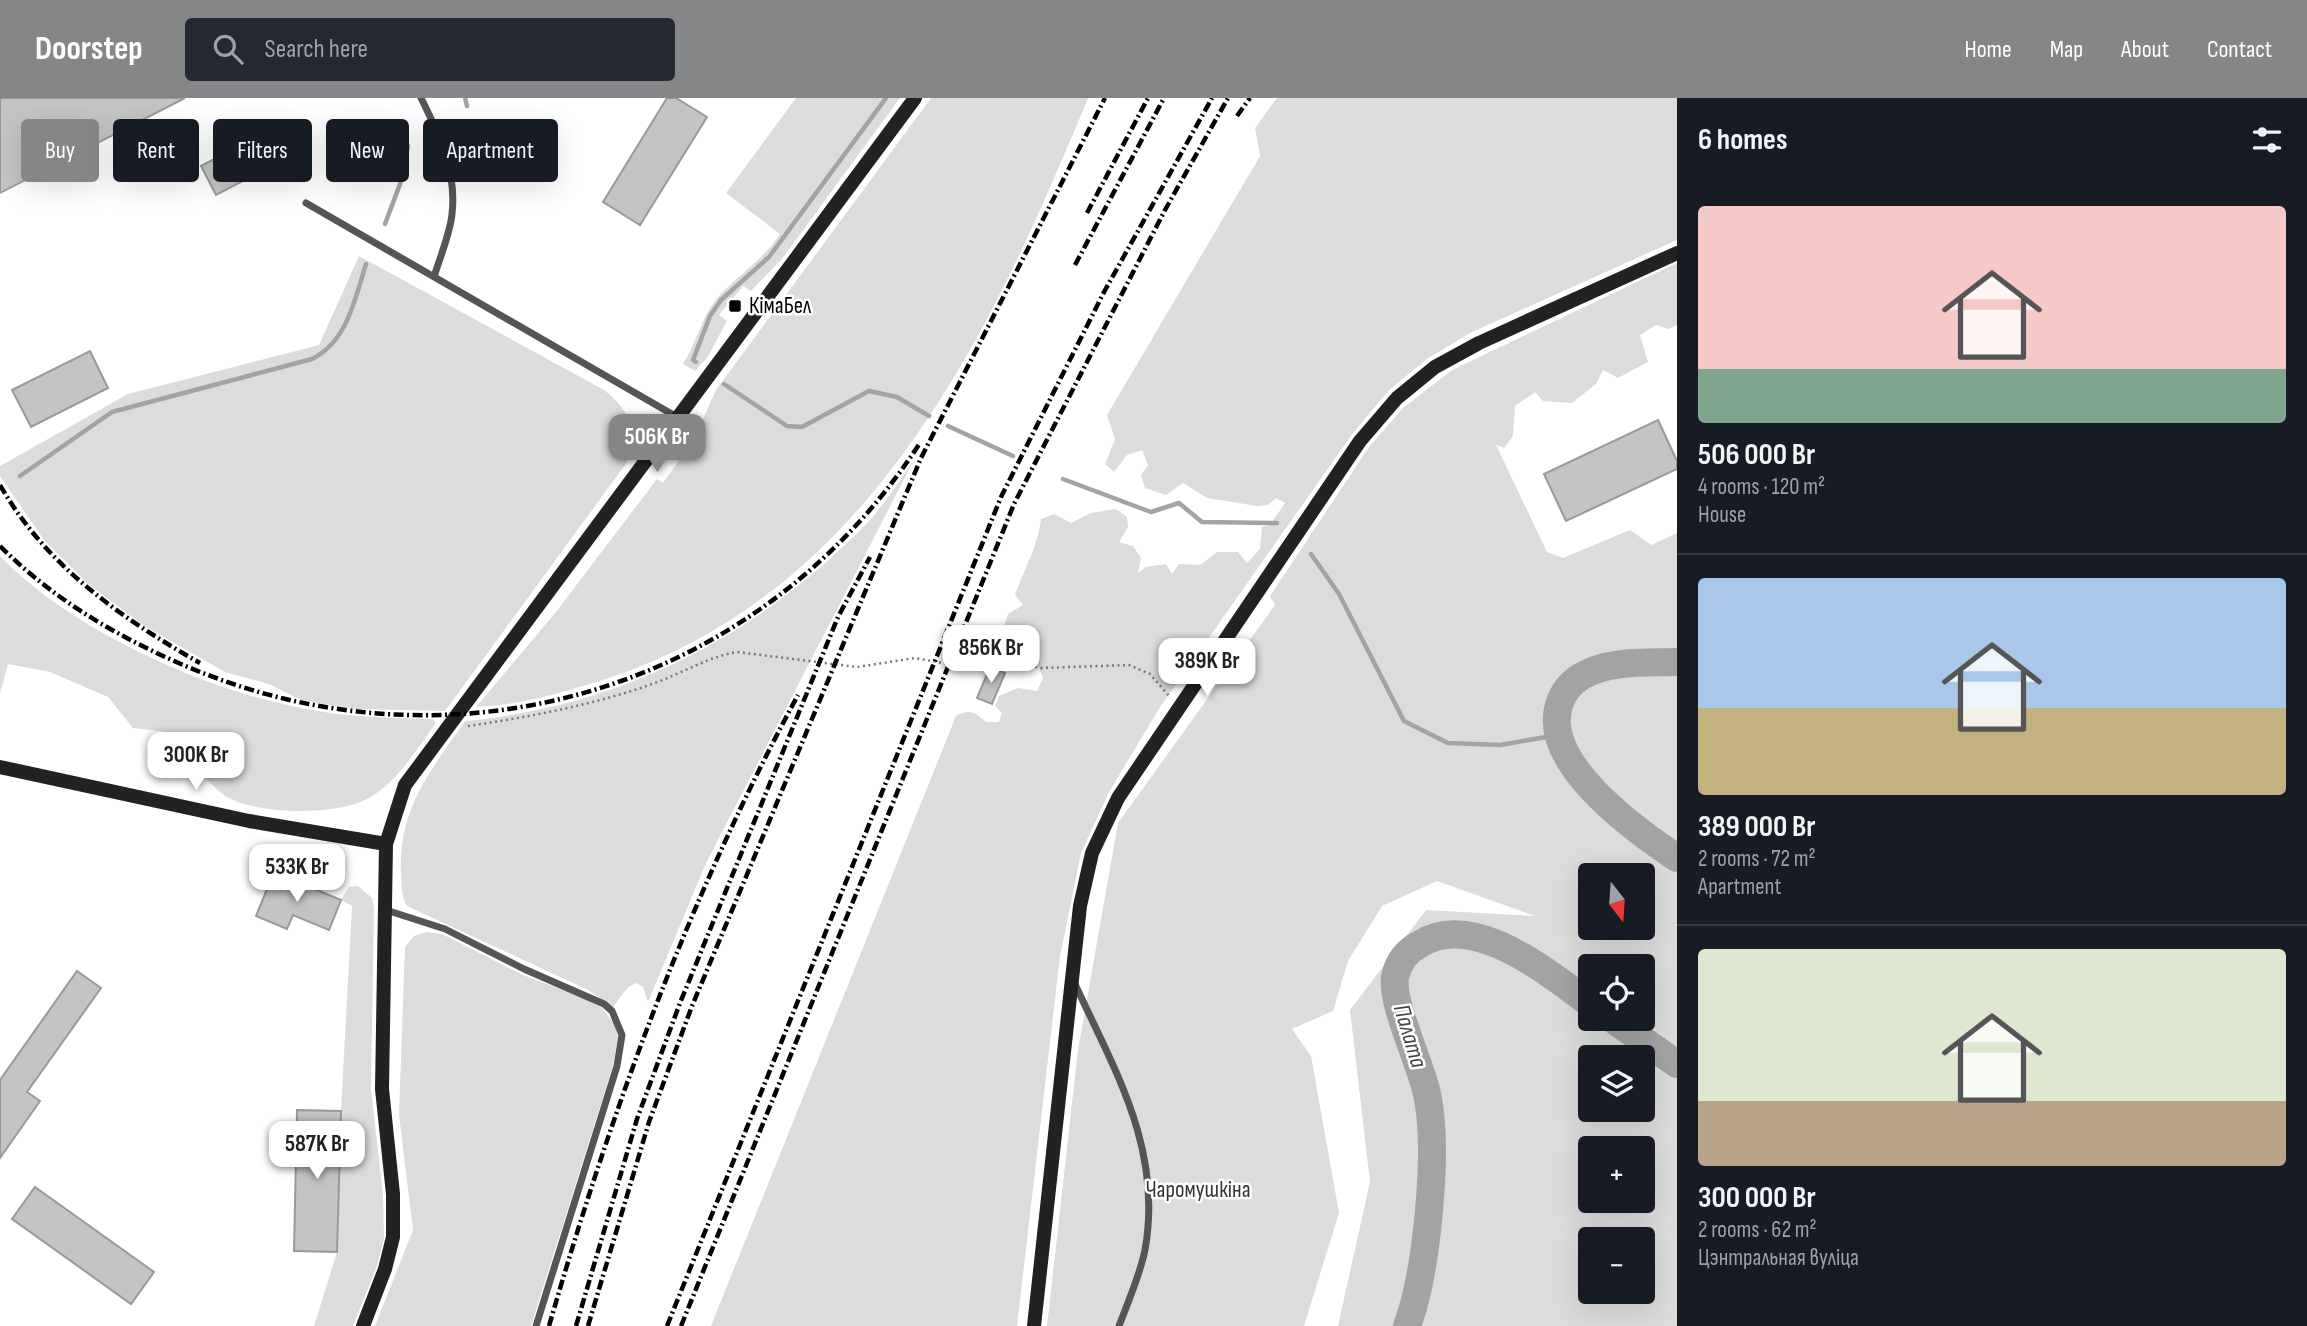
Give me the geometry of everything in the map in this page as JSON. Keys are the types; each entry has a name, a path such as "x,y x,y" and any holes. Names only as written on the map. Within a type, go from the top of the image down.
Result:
{"street":[{"path":"363,1326 385,1269 393,1237 393,1194 382,1088 386,844 404,785 443,729 915,98"},
{"path":"1034,1326 1080,906 1092,853 1118,798 1360,441 1397,398 1435,367 1479,343 1677,253"},
{"path":"0,767 249,821 386,844"}],"lane":[{"path":"421,98 447,159 452,185 452,215 434,277"},
{"path":"306,203 677,417"},
{"path":"386,910 445,929 524,969 586,995 604,1004 618,1023 622,1046 617,1066 536,1326"},
{"path":"1071,975 1134,1112 1150,1182 1145,1251 1119,1326"}],"path":[{"path":"443,729 520,719 638,688 721,655 737,652 857,667 915,658 965,667 986,659 1002,659 1041,668 1129,665 1150,674 1180,708"}],"green space":[{"path":"796,98 900,98 782,259 751,291 743,286 719,315 727,321 707,358 695,371 683,364 713,303 766,252 780,234 726,193"},
{"path":"931,98 1088,98 1009,276 963,362 910,444 850,518 781,584 701,638 593,683 527,701 476,707 556,612 657,479 663,483 694,439 716,390"},
{"path":"1277,98 1677,98 1677,240 1472,332 1427,359 1389,390 1353,433 1160,707 1109,792 1081,853 1060,956 1017,1326 711,1326 956,716 969,712 986,722 999,722 1002,713 995,706 999,696 1018,688 1037,691 1043,678 1030,646 1017,654 1008,654 999,640 1008,614 1023,605 1015,595 1034,548 1041,519 1054,514 1071,523 1091,513 1116,509 1127,517 1128,527 1119,542 1133,546 1141,558 1138,573 1146,567 1166,564 1172,574 1179,564 1200,565 1217,552 1238,552 1247,563 1260,549 1262,527 1270,525 1285,503 1276,498 1268,505 1257,506 1207,498 1183,483 1166,495 1145,488 1141,475 1148,465 1142,450 1127,455 1114,472 1105,464 1115,439 1107,415 1260,156 1255,128"},
{"path":"359,256 604,390 621,406 632,433 630,454 625,465 445,711 354,709 301,700 269,684 225,672 143,625 87,583 44,540 0,476 0,466 128,394 319,345"},
{"name":"Чаромушкіна","path":"1677,263 1677,325 1668,329 1656,325 1640,335 1648,362 1618,378 1603,370 1596,384 1572,403 1543,401 1535,392 1515,406 1513,436 1504,448 1496,445 1547,552 1563,558 1630,530 1651,545 1677,533 1677,1326 1338,1326 1370,1182 1350,1010 1426,910 1535,916 1437,881 1382,906 1348,961 1333,1011 1292,1029 1311,1056 1339,1213 1304,1326 1047,1326 1078,1050 1118,823 1275,605 1270,596 1369,447 1403,408 1452,370"},
{"path":"913,462 706,863 648,1002 643,987 637,983 628,987 613,1007 588,990 407,906 402,891 401,852 410,811 428,775 465,721 523,713 579,700 633,682 684,659 734,631 781,599 826,563 868,522"},
{"path":"0,556 29,583 63,608 100,631 181,671 263,699 301,708 351,715 433,719 436,723 388,784 353,805 296,811 256,807 239,802 225,796 205,778 216,763 167,732 133,728 108,697 50,672 8,664 0,693"},
{"path":"358,886 372,898 374,908 371,1089 383,1194 384,1238 377,1266 353,1326 314,1326 337,1252 341,1111 352,906 341,900 349,887"},
{"path":"427,932 442,934 523,975 584,998 602,1008 615,1025 618,1037 613,1065 531,1326 375,1326 413,1230 399,1115 405,947 414,936"}],"building":[{"path":"0,98 185,98 144,119 113,119 113,135 99,142 99,119 21,119 21,182 0,193"},
{"path":"667,98 676,98 707,117 640,225 603,202"},
{"path":"213,160 213,182 241,182 216,195 201,166"},
{"path":"90,351 108,388 31,427 12,390"},
{"path":"1658,420 1677,461 1677,469 1566,521 1544,474"},
{"path":"990,667 1005,673 992,704 977,698"},
{"path":"274,872 341,900 329,930 293,915 287,929 256,916"},
{"path":"77,971 101,988 27,1092 40,1101 0,1158 0,1080"},
{"path":"297,1110 341,1111 337,1252 294,1251"},
{"path":"35,1187 154,1272 131,1304 12,1219"}],"waterway":[{"path":"465,98 467,106"},
{"path":"696,362 693,360 710,316 721,300 769,257 886,98"},
{"path":"385,224 400,182"},
{"path":"20,476 112,412 312,359 334,342 342,331 366,264"},
{"path":"724,384 787,426 802,427 869,391 897,397 929,416"},
{"path":"948,426 1013,456"},
{"path":"1063,479 1151,512 1179,503 1202,522 1277,523"},
{"path":"1311,554 1339,594 1404,721 1448,743 1500,745 1558,735"},
{"name":"Палата","path":"1677,662 1616,665 1582,676 1563,696 1559,705 1557,727 1564,749 1577,772 1596,793 1616,813 1677,858"},
{"name":"Палата","path":"1407,1326 1425,1244 1432,1146 1427,1094 1397,1002 1395,977 1401,962 1420,944 1441,936 1464,935 1487,940 1510,950 1578,995"},
{"name":"Палата","path":"1630,1031 1677,1064"}],"railway":[{"path":"588,1326 649,1122 692,1006 921,458 1105,98"},
{"path":"1087,213 1148,98"},
{"path":"1075,265 1164,98"},
{"path":"667,1326 1001,497 1104,292 1212,98"},
{"path":"681,1326 1014,504 1165,210 1228,98"},
{"path":"1237,116 1250,98"},
{"path":"0,546 62,599 132,641 181,664 284,699 388,714 491,711 591,691 687,653 775,599 853,529 920,443"},
{"path":"0,485 40,541 88,588 142,628 200,663"},
{"path":"576,1326 637,1119 680,1003 838,617 870,557"},
{"path":"549,1326 573,1244 627,1083 688,925 722,847 798,695"}],"place":[{"name":"КімаБел","path":"735,306"}]}
